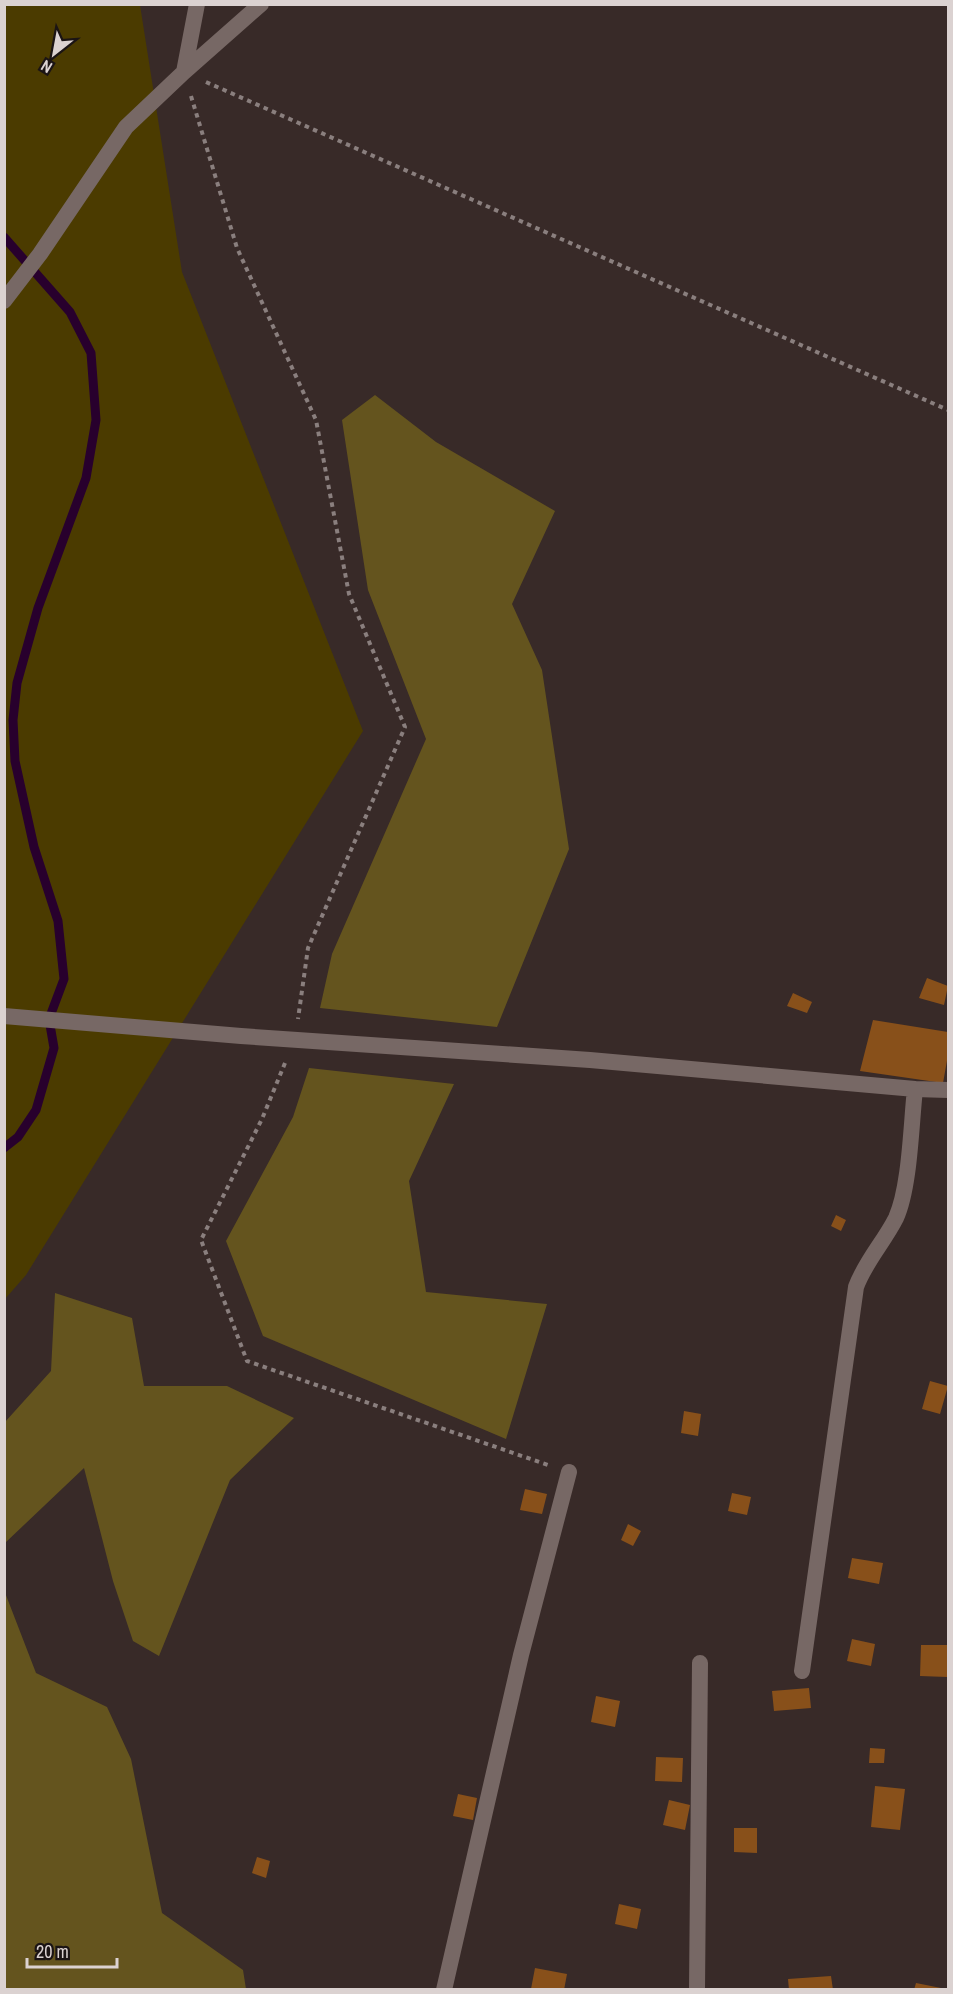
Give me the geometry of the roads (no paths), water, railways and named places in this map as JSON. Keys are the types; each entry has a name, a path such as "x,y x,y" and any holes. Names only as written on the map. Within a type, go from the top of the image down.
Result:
{"street":[{"path":"183,72 197,4"},
{"path":"4,301 40,254 126,127 183,72 261,4"},
{"path":"4,1016 295,1040 590,1060 948,1090"},
{"path":"802,1671 856,1287 860,1275 896,1218 904,1194 915,1089"},
{"path":"444,1989 521,1655 568,1472"},
{"path":"697,1989 700,1663"}],"waterway":[{"path":"4,237 70,312 91,353 96,420 86,478 38,608 17,683 13,720 15,761 34,847 58,921 64,979 49,1019 54,1048 36,1110 18,1137 4,1148"}]}
